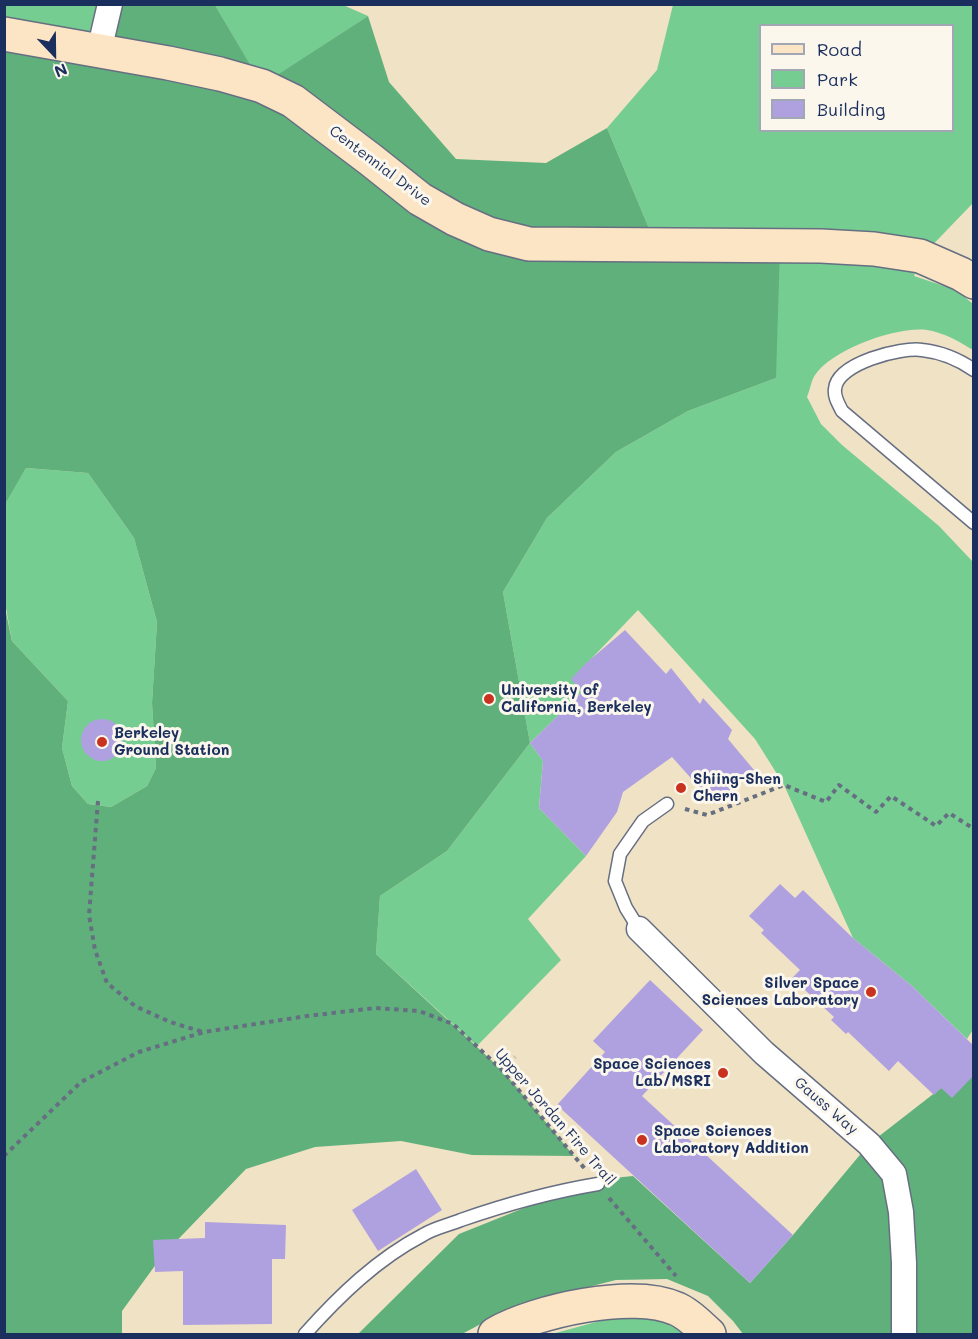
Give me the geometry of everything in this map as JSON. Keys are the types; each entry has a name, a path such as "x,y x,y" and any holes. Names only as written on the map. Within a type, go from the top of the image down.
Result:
{"street":[{"path":"99,51 110,4"},
{"name":"Centennial Drive","path":"4,34 220,74 262,86 293,101 420,199 455,219 489,234 529,244 821,246 874,249 920,256 974,282"},
{"name":"Gauss Way","path":"639,929 764,1053 869,1144 894,1174 902,1222 904,1335"},
{"path":"495,1335 521,1322 541,1316 617,1301 652,1301 678,1309 709,1335"}],"lane":[{"path":"974,370 941,352 919,349 888,354 846,370 835,386 836,399 842,411 944,495 974,523"},
{"path":"639,929 626,908 615,881 620,854 643,821 667,804"},
{"path":"304,1335 366,1272 423,1234 482,1213 553,1192 598,1185"}],"path":[{"path":"667,804 707,815 784,785 826,802 839,785 876,812 891,796 936,826 950,813 974,829"},
{"path":"98,801 89,915 94,950 107,983 135,1006 170,1022 204,1032"},
{"name":"Upper Jordan Fire Trail","path":"4,1156 81,1082 139,1052 204,1032 307,1016 375,1008 419,1011 453,1024 502,1070 679,1280 678,1309"},
{"path":"502,1070 515,1057"}],"green space":[{"path":"4,5 110,5 99,51 5,34"},
{"path":"110,5 215,5 262,85 368,16 389,82 456,159 546,163 607,128 656,245 780,246 776,378 688,411 616,452 547,518 503,592 530,743 447,851 380,896 376,954 502,1070 574,1156 472,1155 401,1141 315,1147 246,1169 162,1256 122,1311 122,1334 5,1334 4,603 12,641 68,701 62,748 72,786 88,804 111,807 147,786 156,768 152,703 157,622 134,538 88,473 26,468 5,504 5,34 99,51"},
{"path":"215,5 343,5 368,16 262,86"},
{"path":"673,5 973,5 973,203 921,257 914,276 956,290 973,304 973,350 934,331 914,330 883,336 850,348 824,365 815,375 807,397 821,424 842,445 939,526 973,562 974,1028 967,1039 912,986 853,938 784,785 755,739 638,610 572,679 582,692 530,743 503,592 547,518 616,452 688,411 776,378 656,245 607,128 657,70"},
{"path":"26,468 88,473 134,538 157,622 152,703 156,768 147,786 111,807 88,804 72,786 62,748 68,701 12,641 5,603 4,504"},
{"path":"530,743 543,761 539,808 586,856 528,919 561,960 477,1046 376,954 380,896 447,851"},
{"path":"973,1054 973,1334 743,1334 708,1296 667,1279 616,1280 560,1294 505,1311 462,1334 358,1334 459,1234 594,1180 633,1176 750,1283 869,1144 941,1088"},
{"path":"618,1316 648,1317 687,1334 552,1334"}],"building":[{"path":"625,630 666,674 671,668 700,704 703,698 732,730 728,739 754,770 714,804 672,757 623,792 617,812 586,856 539,808 543,761 530,743 582,692 571,679"},
{"name":"Berkeley Ground Station","path":"102,719 110,720 117,725 122,732 122,748 117,755 110,760 102,761 94,760 87,755 82,748 81,740 82,732 87,725 94,720"},
{"name":"Silver Space Sciences Laboratory","path":"780,884 795,898 803,890 853,938 912,986 974,1046 974,1075 952,1098 941,1088 934,1095 898,1061 889,1071 848,1032 846,1034 831,1020 834,1017 792,978 800,970 761,933 764,930 749,916"},
{"name":"Space Sciences Laboratory Addition","path":"650,980 703,1030 642,1096 793,1235 750,1283 557,1105 605,1052 593,1041"},
{"path":"416,1169 442,1210 378,1251 352,1210"},
{"path":"205,1222 286,1225 285,1259 272,1259 272,1324 183,1325 183,1271 155,1272 153,1240 205,1238"}],"place":[{"name":"University of California, Berkeley","path":"489,699"},
{"name":"Berkeley Ground Station","path":"102,742"},
{"name":"Shiing-Shen Chern","path":"681,788"},
{"name":"Silver Space Sciences Laboratory","path":"871,992"},
{"name":"Space Sciences Lab/MSRI","path":"723,1073"},
{"name":"Space Sciences Laboratory Addition","path":"642,1140"}]}
